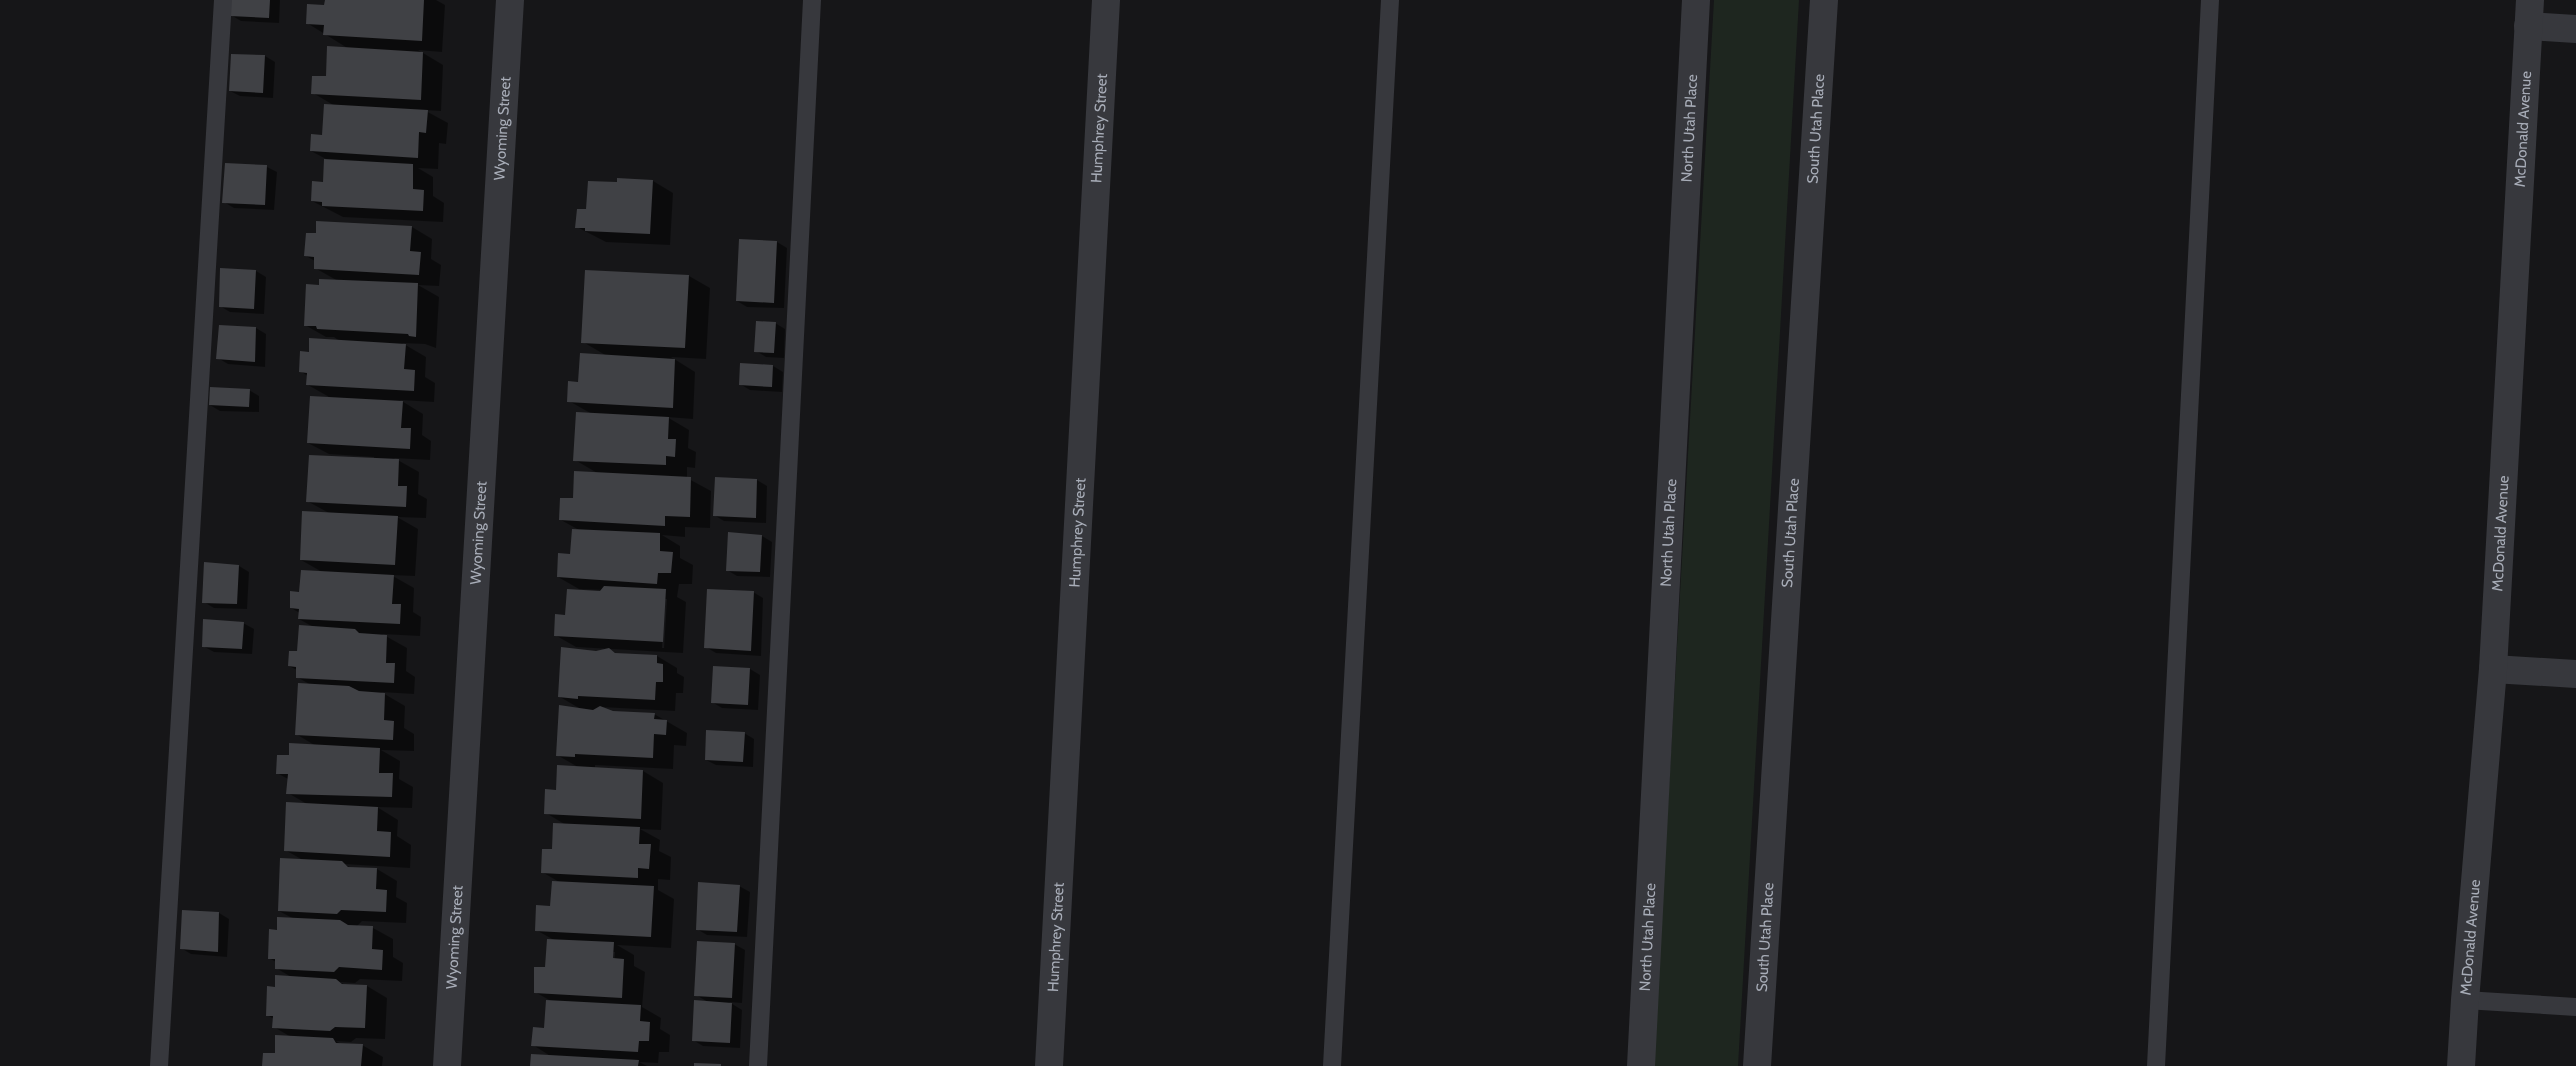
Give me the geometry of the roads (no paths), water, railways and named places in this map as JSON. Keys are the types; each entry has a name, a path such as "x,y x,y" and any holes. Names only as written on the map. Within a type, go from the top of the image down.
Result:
{"street":[{"name":"Wyoming Street","path":"447,1066 510,0"},
{"name":"Humphrey Street","path":"1049,1066 1106,0"},
{"name":"North Utah Place","path":"1641,1066 1696,0"},
{"name":"South Utah Place","path":"1757,1066 1824,0"},
{"path":"2529,13 2576,29"},
{"name":"McDonald Avenue","path":"2462,1066 2465,1000 2493,669 2529,13"},
{"path":"2493,669 2576,674"}],"lane":[{"path":"159,1066 223,0"},
{"path":"758,1066 812,0"},
{"path":"1332,1066 1390,0"},
{"path":"2156,1066 2210,0"},
{"path":"2465,1000 2576,1007"}]}
